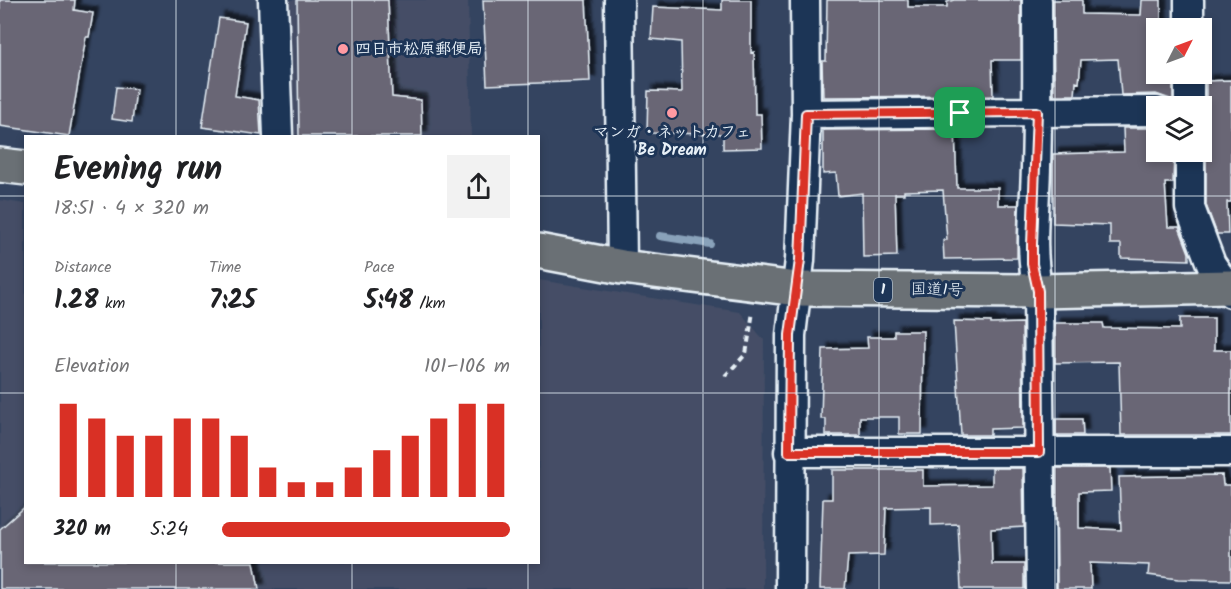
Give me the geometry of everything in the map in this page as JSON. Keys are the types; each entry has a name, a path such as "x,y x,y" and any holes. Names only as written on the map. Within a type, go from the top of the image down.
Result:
{"highway":[{"path":"0,165 24,168"},
{"name":"国道1号","path":"540,251 622,267 797,289 1038,291 1230,289"}],"street":[{"path":"273,0 278,135"},
{"path":"619,0 622,267"},
{"path":"790,589 790,335 797,289 806,114 805,0"},
{"path":"1037,0 1037,112 1032,264 1038,291 1041,589"},
{"path":"1189,0 1189,18"},
{"path":"806,114 1146,111"},
{"path":"1190,162 1190,208 1211,264 1230,289"},
{"path":"789,452 1231,452"}],"path":[{"path":"725,376 746,354 753,312"}],"shaded area":[{"path":"286,0 468,0 471,135 291,135"},
{"path":"0,200 24,204 24,564 540,564 540,280 740,312 764,340 763,589 0,589"}],"building":[{"path":"0,0 75,0 74,10 93,13 89,37 86,37 69,135 0,126"},
{"name":"四日市松原郵便局","path":"297,0 388,0 392,97 421,100 422,135 299,135"},
{"path":"483,0 586,0 590,81 487,85"},
{"path":"722,0 751,0 751,53 754,52 755,114 761,114 762,148 723,149 723,134 647,133 648,91 682,92 681,42 651,39 653,7 722,10"},
{"path":"827,0 908,0 908,7 947,7 947,2 954,0 1021,0 1021,60 992,60 993,96 823,97 822,61 826,61"},
{"path":"1053,0 1082,0 1082,14 1141,15 1142,0 1161,0 1161,18 1146,18 1146,84 1173,84 1173,96 1121,95 1118,59 1081,60 1079,83 1076,82 1075,95 1054,95"},
{"path":"219,18 246,22 235,96 259,100 261,135 202,127"},
{"path":"1231,80 1231,202 1227,202 1228,234 1217,234 1206,205 1206,162 1212,162 1212,96 1206,96 1206,84 1212,84 1212,81"},
{"path":"116,87 136,89 132,122 112,119"},
{"path":"1123,128 1146,128 1146,162 1174,162 1173,183 1165,183 1168,227 1179,227 1189,253 1189,260 1121,258 1121,244 1110,244 1110,225 1053,223 1053,154 1124,152"},
{"path":"955,129 957,188 998,188 998,205 1018,205 1017,258 944,259 943,240 947,240 943,190 904,191 904,194 895,194 897,256 863,257 862,193 838,196 836,173 823,174 823,130"},
{"path":"1180,318 1214,318 1214,350 1231,350 1231,435 1121,435 1119,362 1055,363 1055,323 1103,323 1104,328 1180,329"},
{"path":"954,321 991,322 991,324 1022,323 1023,428 990,429 990,435 961,435"},
{"path":"894,331 923,331 922,434 899,434 899,417 860,417 860,435 826,435 826,419 821,419 823,349 868,348 867,337 894,337"},
{"path":"1056,419 1082,419 1083,435 1056,435"},
{"path":"992,468 1023,468 1024,527 991,529 992,564 1024,564 1024,589 961,589 958,524 931,525 931,507 886,508 884,555 848,556 845,589 820,589 823,499 832,499 832,470 923,470 923,486 992,485"},
{"path":"1056,468 1110,468 1111,491 1079,492 1079,528 1121,530 1119,477 1222,475 1223,485 1231,485 1231,580 1178,579 1148,575 1149,565 1090,563 1091,589 1057,589"},
{"path":"24,508 24,564 254,564 259,589 0,589 0,529"}],"waterway":[{"path":"660,236 710,244"}],"place":[{"name":"四日市松原郵便局","path":"343,49"},
{"name":"マンガ・ネットカフェ Be Dream","path":"672,113"}],"route":[{"path":"1037,112 1032,264 1038,291 1039,452 789,452 790,335 800,260 806,114 960,113 1037,112"}]}
